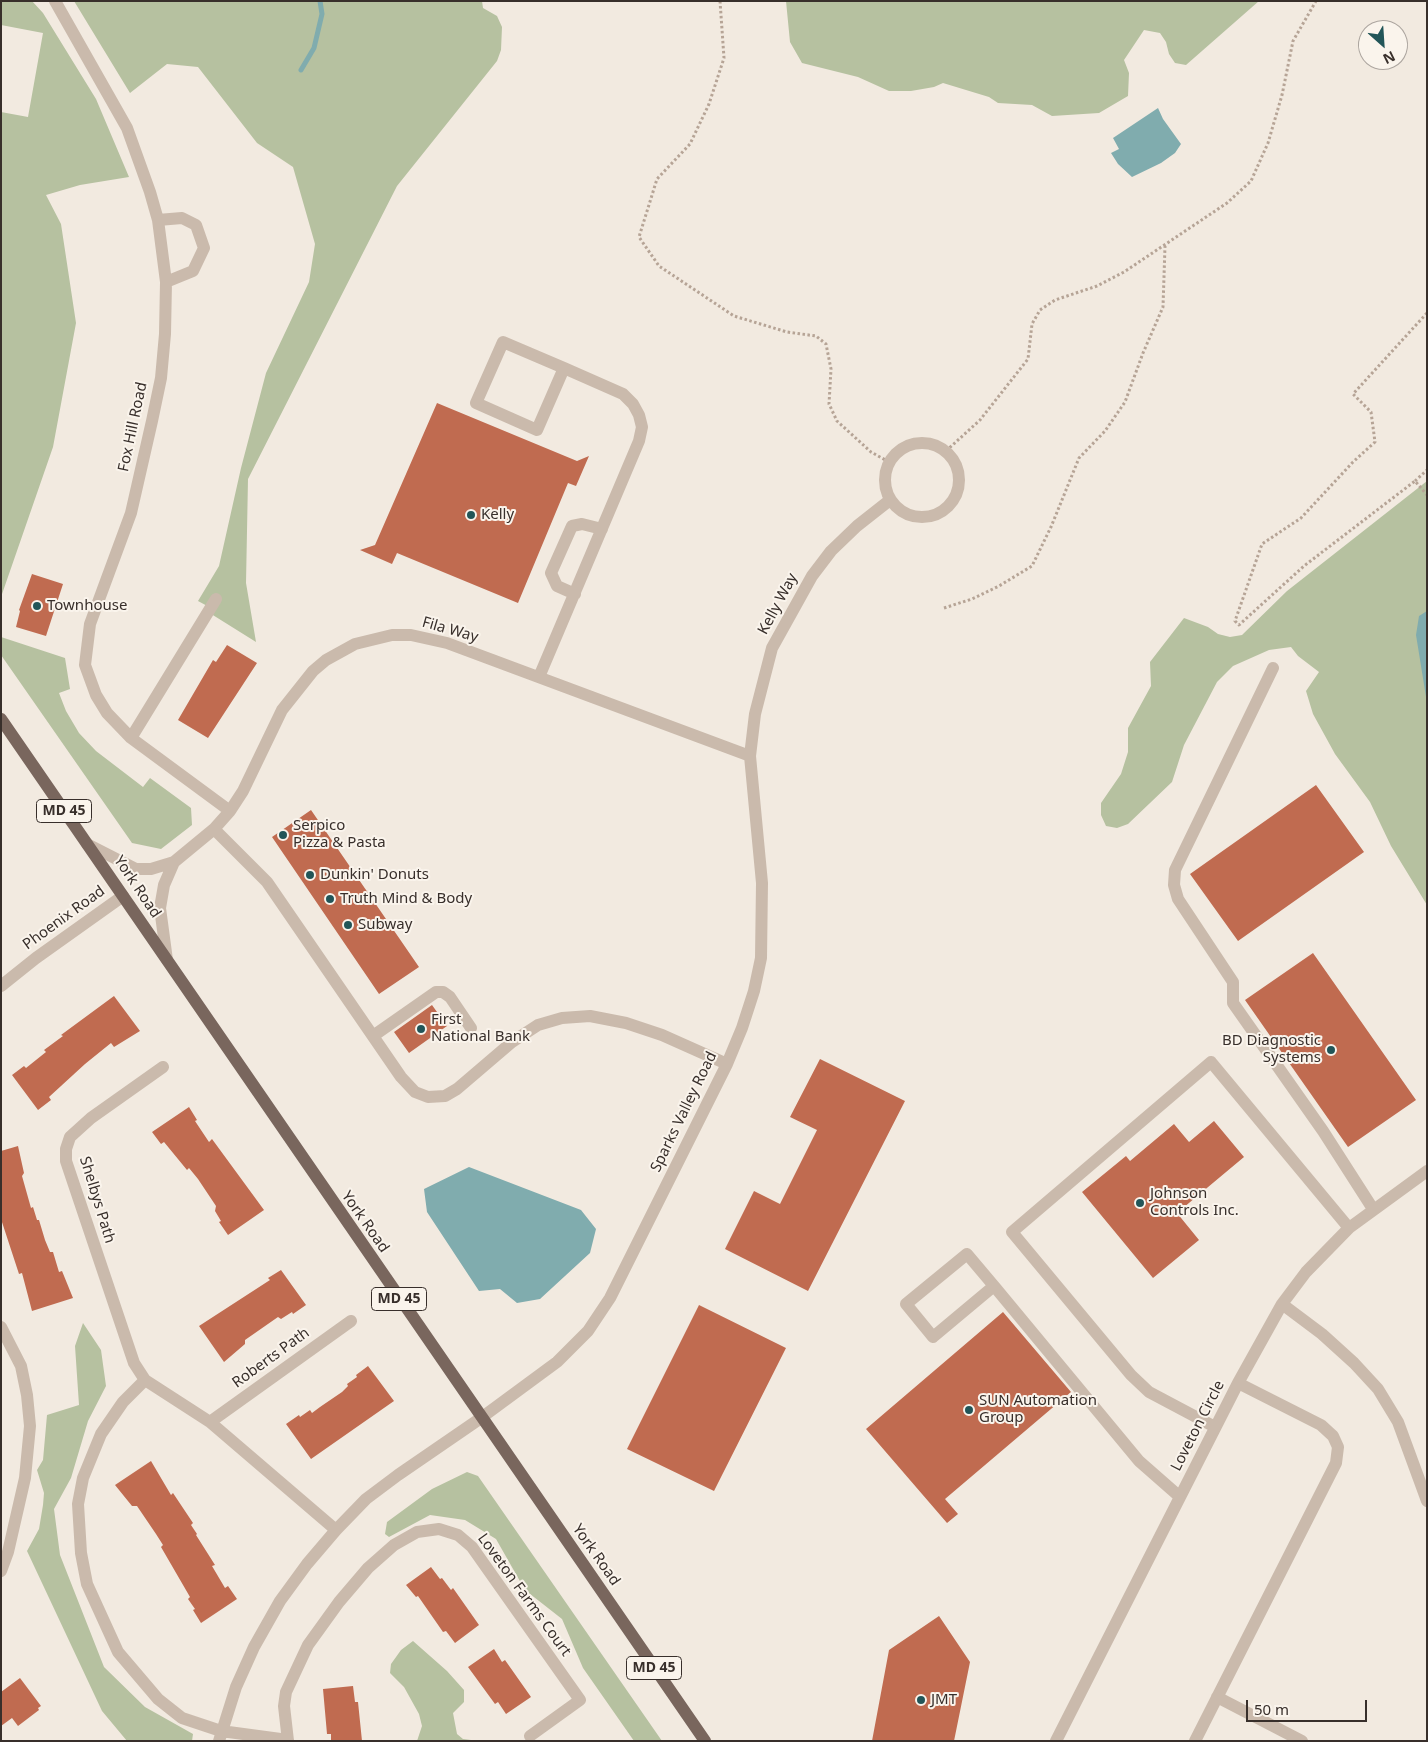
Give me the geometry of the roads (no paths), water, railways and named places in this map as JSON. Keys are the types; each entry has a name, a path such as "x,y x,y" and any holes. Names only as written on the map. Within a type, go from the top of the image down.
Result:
{"main road":[{"name":"York Road","path":"1,719 704,1741"}],"street":[{"name":"Fox Hill Road","path":"56,1 127,128 158,220 166,282 164,352 148,440 131,513 90,624 85,647 85,665 96,695 108,714 131,738 230,811"},
{"path":"158,220 182,218 196,226 204,248 193,271 166,282"},
{"path":"540,677 639,441 642,427 639,415 633,404 623,394 564,368 503,342 476,403 537,430 564,368"},
{"path":"912,443 936,445 946,451 954,460 959,472 959,484 955,497 947,507 936,514 924,517 911,516 899,510 890,500 885,490 884,478 889,462 902,448 912,443"},
{"name":"Kelly Way","path":"750,756 761,683 772,648 790,612 812,576 831,551 857,526 890,500"},
{"path":"575,594 556,586 551,574 572,526 582,524 602,529"},
{"path":"131,738 216,599"},
{"name":"Fila Way","path":"87,844 136,869 152,869 174,862 214,829 230,811 243,791 282,710 291,696 326,660 355,644 392,635 428,638 447,643 750,756"},
{"path":"1274,668 1175,870 1174,885 1178,899 1233,982 1233,1003 1323,1132 1373,1209"},
{"name":"Sparks Valley Road","path":"220,1736 236,1687 254,1646 280,1601 307,1564 336,1530 374,1493 557,1362 582,1338 600,1314 727,1064 742,1028 754,991 761,958 762,883 750,756"},
{"path":"214,829 267,882 401,1077 415,1092 428,1096 444,1096 512,1042 538,1026 562,1018 590,1016 626,1023 662,1035 727,1064"},
{"name":"Fila Way","path":"167,960 160,908 164,885 174,862"},
{"name":"Phoenix Road","path":"1,986 36,958 123,896"},
{"path":"373,1036 436,992 443,992 450,997 471,1028"},
{"path":"1215,1427 1162,1401 1131,1375 1012,1232 1211,1062 1349,1228"},
{"name":"Shelbys Path","path":"145,1380 134,1363 121,1329 66,1161 66,1149 70,1137 91,1118 163,1067"},
{"name":"Loveton Circle","path":"1056,1741 1215,1427 1282,1304 1306,1272 1349,1228 1427,1171"},
{"path":"994,1286 933,1337 906,1304 967,1254 994,1286 1139,1461 1180,1497"},
{"path":"1282,1304 1322,1334 1354,1363 1378,1389 1398,1422 1427,1501"},
{"name":"Roberts Path","path":"210,1422 350,1321"},
{"path":"1,1327 20,1366 27,1395 30,1426 25,1478 8,1552 1,1571"},
{"path":"145,1380 210,1422 336,1530"},
{"name":"Loveton Farms Court","path":"145,1380 123,1402 101,1434 83,1478 78,1504 81,1553 87,1584 118,1652 158,1699 182,1718 220,1736 288,1740 284,1706 286,1692 308,1645 345,1595 368,1568 394,1545 417,1532 439,1529 458,1535 472,1547 580,1700 530,1736"},
{"path":"1195,1741 1336,1464 1338,1448 1333,1436 1321,1425 1238,1383"},
{"path":"1217,1697 1302,1741"}],"water":[{"path":"1158,108 1163,119 1181,144 1175,153 1161,163 1132,177 1118,164 1111,153 1119,149 1113,138"},
{"path":"1427,611 1427,703 1416,635 1419,616"},
{"path":"469,1167 581,1210 596,1229 590,1253 540,1299 517,1303 500,1289 479,1291 427,1212 424,1189"}],"waterway":[{"path":"301,70 314,48 322,14 320,1"}],"place":[{"name":"Kelly","path":"471,515"},
{"name":"Townhouse","path":"37,606"},
{"name":"Serpico Pizza & Pasta","path":"283,835"},
{"name":"Dunkin' Donuts","path":"310,875"},
{"name":"Truth Mind & Body","path":"330,899"},
{"name":"Subway","path":"348,925"},
{"name":"First National Bank","path":"421,1029"},
{"name":"BD Diagnostic Systems","path":"1331,1050"},
{"name":"Johnson Controls Inc.","path":"1140,1203"},
{"name":"SUN Automation Group","path":"969,1410"},
{"name":"JMT","path":"921,1700"}]}
